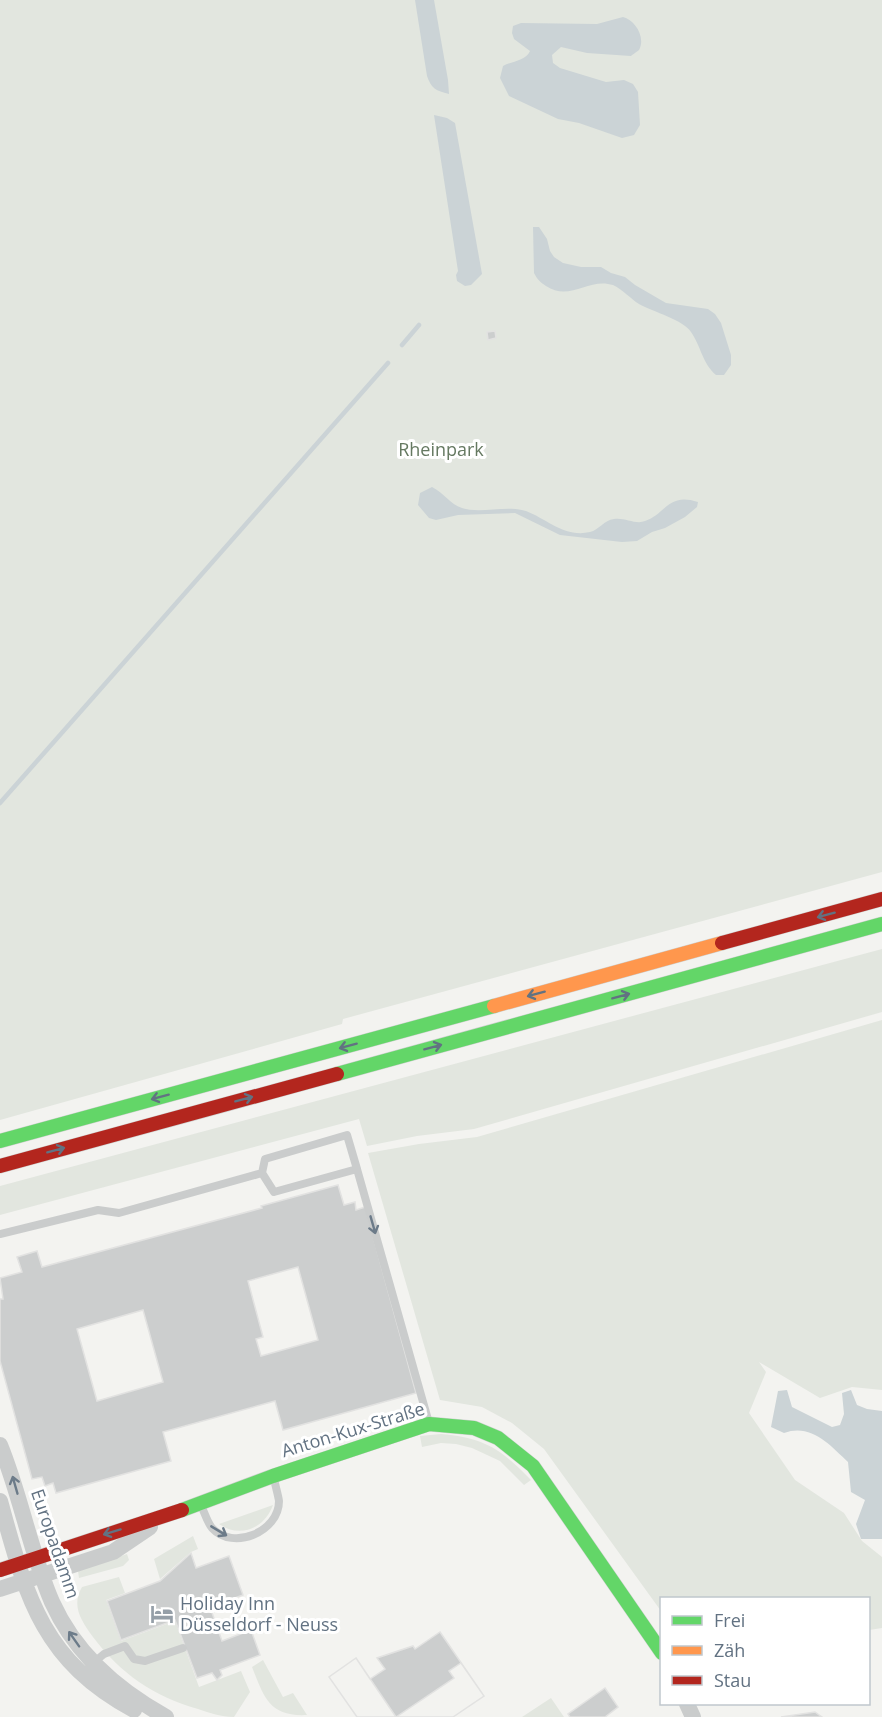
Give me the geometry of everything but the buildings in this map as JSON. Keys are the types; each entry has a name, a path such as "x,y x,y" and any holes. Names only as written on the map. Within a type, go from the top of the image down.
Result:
{"main road":[{"path":"0,1141 882,899"},
{"path":"0,1166 882,924"},
{"name":"Anton-Kux-Straße","path":"0,1570 168,1515 273,1476 429,1424 453,1424 475,1428 496,1436 533,1466 660,1650"}],"street":[{"name":"Europadamm","path":"0,1445 10,1469 42,1576 62,1622 93,1663 127,1694 165,1717"},
{"path":"0,1501 23,1582 34,1610 46,1631 63,1654 96,1686 149,1717"},
{"name":"Anton-Kux-Straße","path":"0,1589 113,1552 168,1515"}],"lane":[{"path":"357,1169 274,1192 262,1173 265,1158 348,1135 429,1424"},
{"path":"0,1234 98,1210 119,1213 262,1173"},
{"path":"200,1502 211,1527 218,1532 235,1538 254,1535 264,1529 276,1512 279,1502 273,1476"},
{"path":"93,1663 104,1654 125,1646 134,1659 144,1661 183,1648"}],"green space":[{"name":"Rheinpark","path":"0,0 882,0 882,872 343,1019 342,1024 0,1120"},
{"path":"882,949 882,1012 474,1129 417,1136 367,1146 359,1119 0,1215 0,1186"},
{"path":"882,1020 882,1390 852,1387 820,1398 759,1362 766,1372 749,1413 795,1480 844,1513 862,1541 882,1557 882,1628 870,1630 870,1597 660,1597 660,1610 544,1449 512,1423 482,1407 440,1400 368,1153 477,1137"},
{"path":"441,1434 481,1442 491,1447 510,1460 531,1480 524,1485 500,1461 472,1448 441,1443 422,1447 420,1436"},
{"path":"273,1505 264,1520 251,1529 235,1531 219,1524"},
{"path":"193,1536 198,1549 191,1552 160,1579 154,1559"},
{"path":"127,1554 129,1560 123,1566 79,1578 78,1571"},
{"path":"119,1577 125,1593 106,1600 121,1641 175,1621 199,1687 241,1671 250,1692 234,1717 220,1716 182,1704 152,1690 127,1673 93,1637 81,1619 77,1607 82,1587"},
{"path":"263,1660 283,1697 293,1693 307,1715 284,1713 270,1703 252,1667"},
{"path":"551,1698 564,1717 522,1717"}],"shaded area":[{"path":"415,0 434,0 449,94 435,88 427,76"},
{"path":"623,17 635,25 640,35 639,50 631,56 587,53 561,47 552,55 553,63 560,68 606,82 624,80 633,84 638,92 640,125 634,135 622,138 579,123 558,119 509,96 500,78 503,66 522,59 530,51 514,39 513,26 521,23 597,24"},
{"path":"434,115 447,118 455,123 482,274 471,285 465,286 457,281 458,271"},
{"path":"533,227 539,227 554,257 563,263 581,267 601,267 625,277 666,303 708,309 715,314 721,323 731,355 731,365 724,375 716,375 711,370 687,328 639,304 613,285 604,283 563,291 555,290 542,283 534,273"},
{"path":"432,487 462,508 469,510 518,509 534,514 564,530 581,533 593,531 614,519 645,521 668,505 680,500 698,502 697,507 685,517 665,528 652,532 637,541 622,542 560,535 515,513 458,515 436,520 429,518 418,505 420,493"},
{"path":"787,1390 792,1407 832,1427 840,1425 844,1414 842,1393 851,1390 857,1405 882,1411 882,1539 861,1539 856,1524 865,1500 851,1492 848,1462 827,1443 811,1433 794,1431 784,1433 771,1427 778,1391"}],"waterway":[{"path":"402,345 419,325"},
{"path":"0,803 388,363"}],"traffic: fast":[{"path":"337,1074 882,924"},
{"path":"0,1141 494,1006"},
{"path":"182,1510 273,1476 429,1424 474,1428 498,1438 533,1466 660,1650"}],"traffic: slow":[{"path":"494,1006 722,943"}],"traffic: jam":[{"path":"722,943 882,899"},
{"path":"0,1166 337,1074"},
{"path":"0,1570 182,1510"}],"place":[{"name":"Holiday Inn Düsseldorf - Neuss","path":"162,1614"}]}
